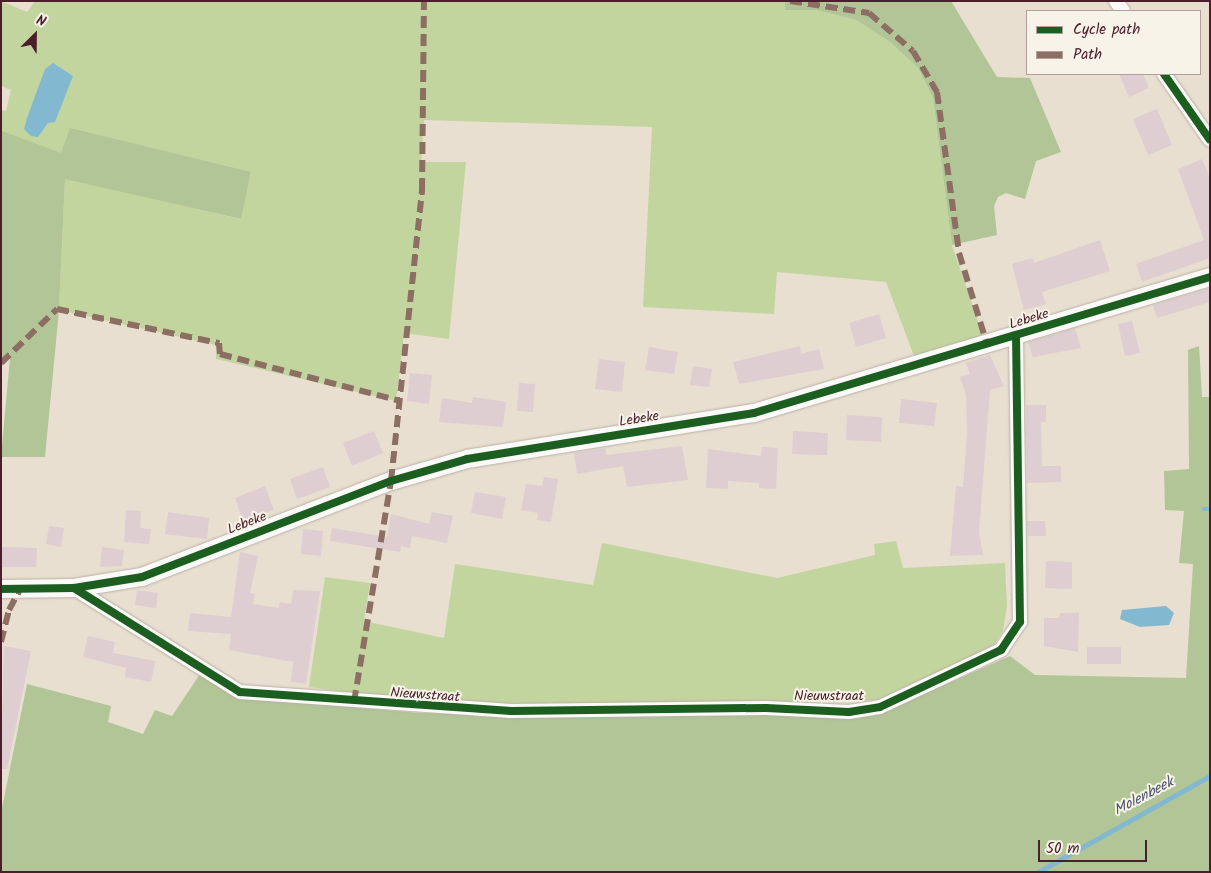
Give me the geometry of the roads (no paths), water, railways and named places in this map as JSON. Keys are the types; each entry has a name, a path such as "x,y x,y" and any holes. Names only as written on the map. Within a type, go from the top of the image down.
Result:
{"street":[{"path":"1165,75 1210,140"},
{"name":"Lebeke","path":"1,589 74,588 142,577 392,480 467,459 754,413 1210,277"},
{"name":"Nieuwstraat","path":"74,588 240,692 354,702 511,711 766,708 849,712 880,708 1001,650 1020,622 1016,336"}],"water":[{"path":"53,63 73,76 55,122 48,123 38,137 31,136 24,129 27,118 45,69"},
{"path":"1166,606 1174,613 1169,625 1140,627 1120,619 1122,610"}],"waterway":[{"path":"1204,509 1210,509"},
{"name":"Molenbeek","path":"1038,872 1210,776"}]}
